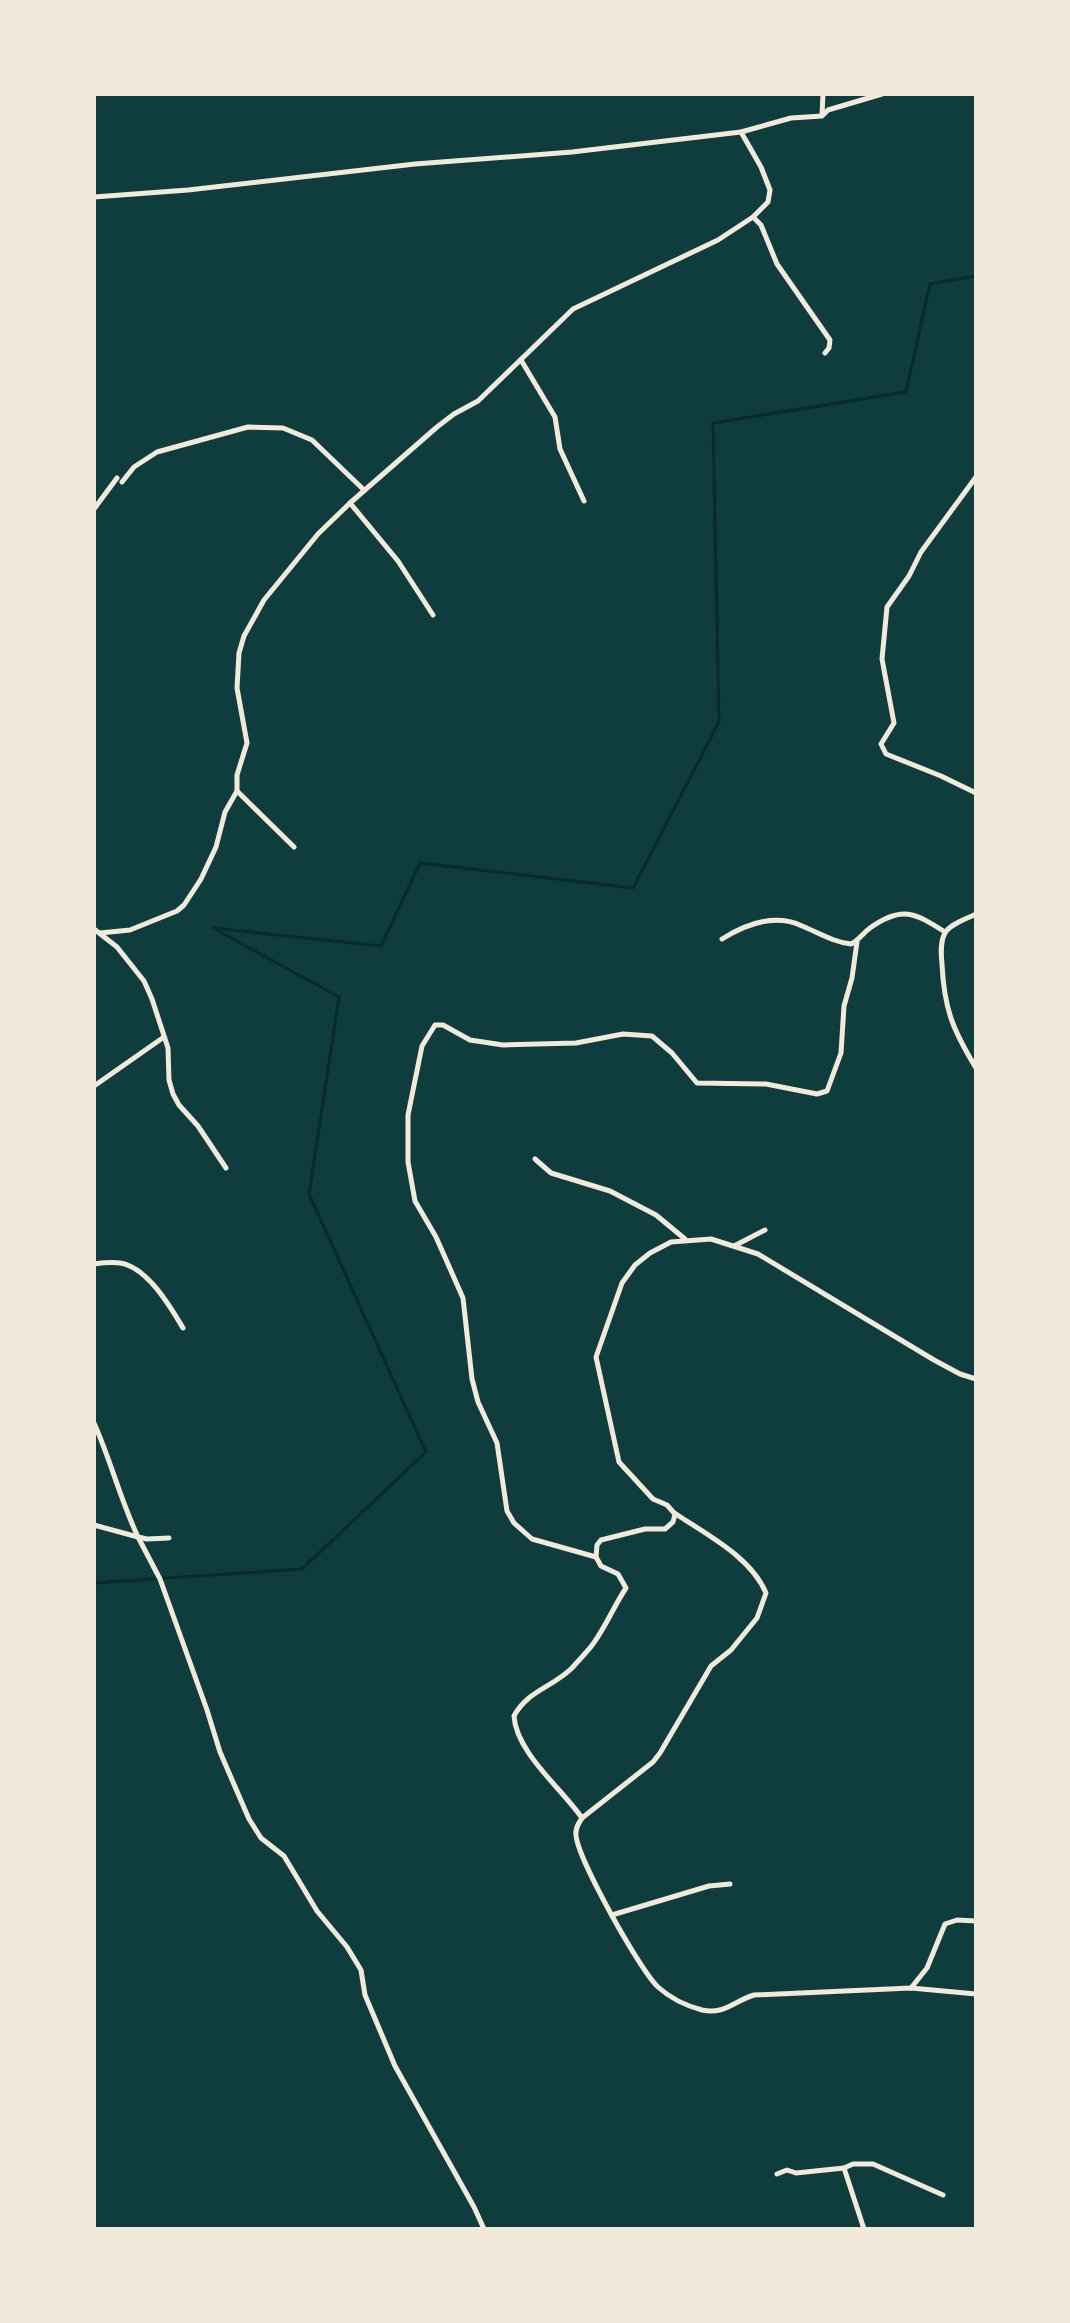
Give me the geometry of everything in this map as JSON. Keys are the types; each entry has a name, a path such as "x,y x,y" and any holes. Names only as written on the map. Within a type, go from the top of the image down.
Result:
{"street":[{"path":"822,116 823,94"},
{"path":"94,197 247,184 415,164 572,152 741,132 791,118 822,116 828,110 882,94"},
{"path":"97,931 130,930 177,911 201,879 216,847 225,812 237,791 237,775 247,743 237,688 239,653 244,636 264,600 318,534 350,503 437,427 478,401 573,309 718,240 753,217 768,202 770,190 741,132"},
{"path":"753,217 761,225 777,264 827,334 830,340 825,353"},
{"path":"521,360 555,417 560,449 584,501"},
{"path":"94,509 119,480 157,452 248,427 283,428 312,440 364,490"},
{"path":"976,477 921,552 909,576 887,607 882,659 894,723 881,744 886,754 976,793"},
{"path":"350,503 398,561 433,615"},
{"path":"237,791 294,847"},
{"path":"722,939 737,929 771,920 791,921 825,938 851,944 885,918 903,912 924,919 945,932"},
{"path":"976,914 945,932 941,948 945,1003 952,1026 976,1068"},
{"path":"97,931 117,947 144,981 168,1048 169,1080 173,1094 226,1168"},
{"path":"596,1557 532,1539 514,1523 507,1511 497,1443 478,1402 472,1379 463,1298 436,1237 415,1201 408,1162 408,1115 422,1046 435,1025 443,1025 470,1040 503,1045 576,1043 623,1034 652,1036 672,1053 697,1083 766,1084 817,1094 827,1091 841,1053 844,1006 857,942"},
{"path":"94,1086 164,1037"},
{"path":"535,1159 551,1173 610,1191 656,1215 686,1240"},
{"path":"733,1246 765,1230"},
{"path":"976,1379 934,1360 758,1254 711,1239 686,1240 660,1247 635,1265 622,1283 596,1357 619,1462 653,1499 667,1505 675,1514 730,1550 760,1580 766,1593 757,1618 731,1650 711,1666 653,1762 582,1818 575,1833 612,1915 646,1973 668,1995 702,2010 727,2010 740,2000 754,1995 911,1988 976,1994"},
{"path":"94,1264 119,1263 134,1268 160,1292 183,1328"},
{"path":"94,1423 108,1453 122,1504 160,1579 220,1752 249,1819 261,1838 284,1856 317,1911 347,1947 361,1970 365,1995 395,2066 484,2229"},
{"path":"582,1818 531,1756 518,1733 514,1716 520,1705 565,1675 593,1644 626,1588 618,1574 601,1566 596,1557 597,1545 601,1540 645,1529 665,1529 673,1522 675,1514"},
{"path":"94,1525 147,1539 169,1538"},
{"path":"612,1915 709,1886 730,1884"},
{"path":"911,1988 927,1968 945,1924 957,1920 976,1921"},
{"path":"777,2174 787,2170 796,2173 873,2164 943,2195"},
{"path":"844,2168 864,2229"}],"waterway":[{"path":"94,1583 302,1569 426,1452 309,1194 339,997 213,928 381,946 420,863 633,888 719,722 713,423 906,392 930,284 976,276"}]}
